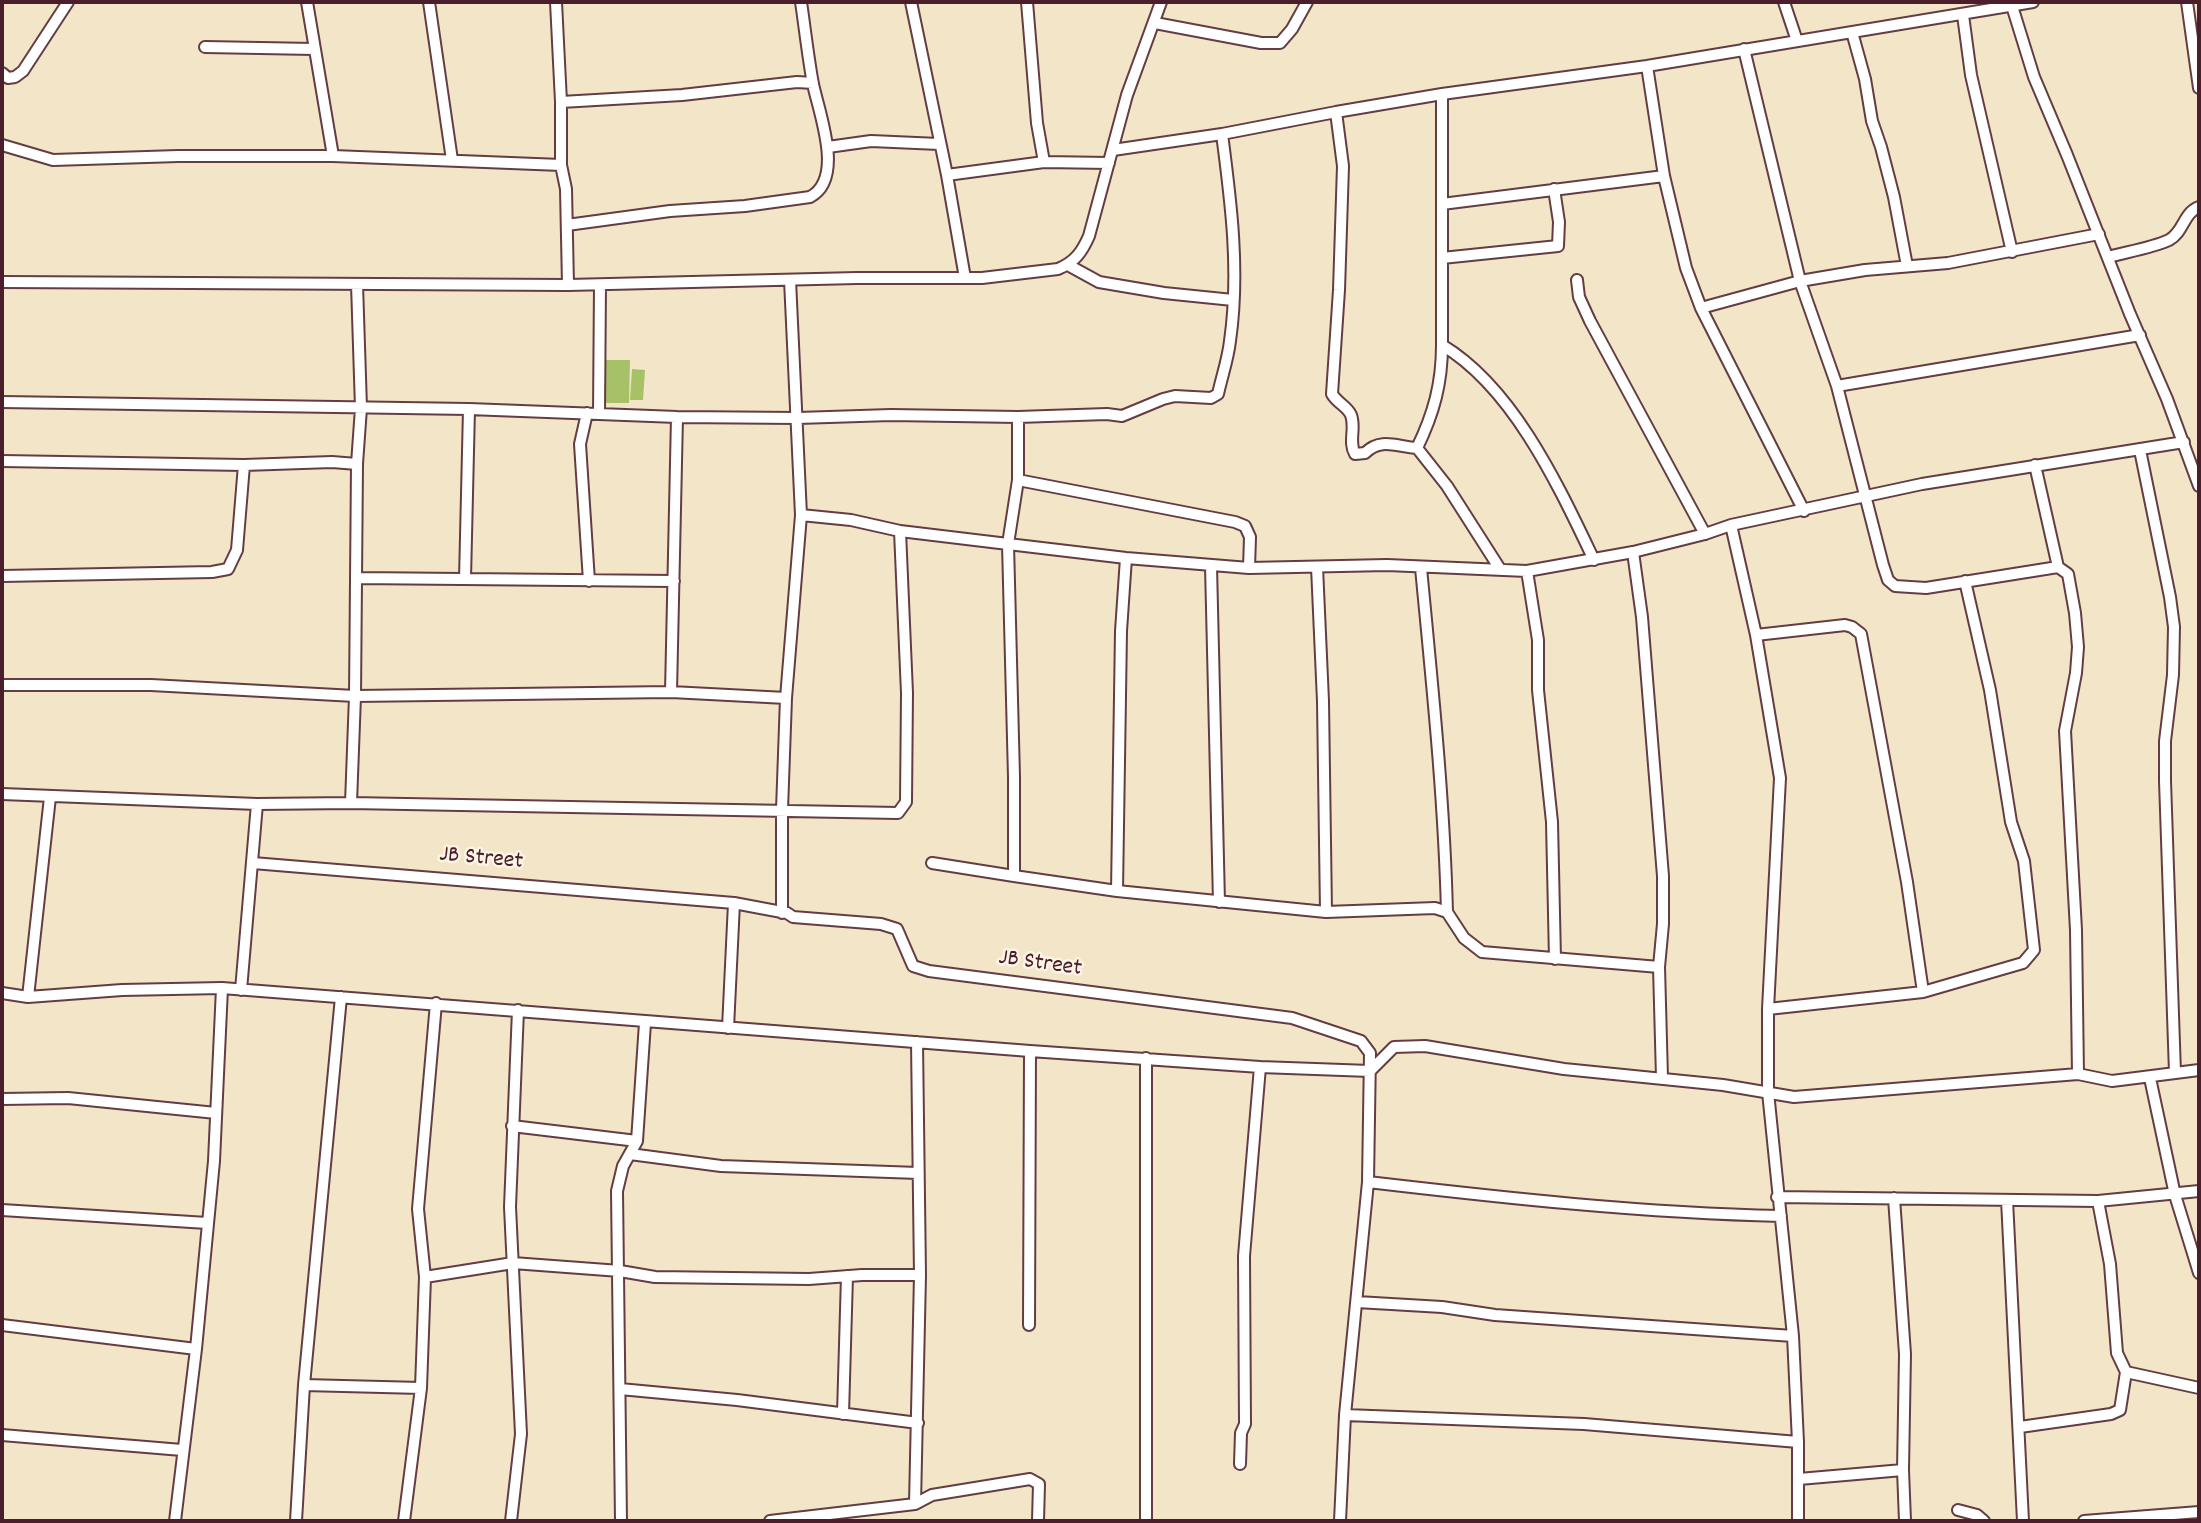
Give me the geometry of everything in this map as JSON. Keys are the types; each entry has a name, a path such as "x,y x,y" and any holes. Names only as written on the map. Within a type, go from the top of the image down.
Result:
{"street":[{"path":"2,72 8,78 23,71 68,2"},
{"path":"307,2 333,156"},
{"path":"429,2 452,160"},
{"path":"556,2 568,285"},
{"path":"567,225 670,211 745,206 810,197 818,193 824,184 828,146 813,83 801,2"},
{"path":"911,2 947,175 965,278"},
{"path":"1027,2 1037,123 1044,162"},
{"path":"2,282 600,285 965,278 1045,272 1068,265 1081,254 1089,236 1127,95 1161,2"},
{"path":"1155,23 1261,43 1280,43 1292,29 1307,2"},
{"path":"1783,2 1797,40"},
{"path":"1113,150 1222,134 1336,111 1647,66 2033,2"},
{"path":"2187,2 2199,88"},
{"path":"2012,5 2034,77 2184,442 2199,486"},
{"path":"1964,15 1971,75 2012,251"},
{"path":"1852,32 1865,79 1872,121 1894,197 1907,267"},
{"path":"205,47 314,48"},
{"path":"1744,49 1800,281 1837,386 1888,580 1895,586 1926,588 2058,567 2068,573 2078,648 2066,731 2076,930 2078,1074"},
{"path":"1647,66 1664,176 1686,268 1701,308 1804,511"},
{"path":"561,102 682,95 797,82 813,83"},
{"path":"1417,448 1430,420 1442,370 1442,94"},
{"path":"1336,111 1343,166 1332,394 1336,402 1349,410 1352,418 1352,448 1355,454 1365,453 1371,447 1384,442 1417,448 1447,486 1500,569"},
{"path":"2,402 797,418 891,415 1122,416 1175,396 1215,397 1218,394 1230,340 1233,300 1233,210 1222,134"},
{"path":"828,146 871,141 939,144"},
{"path":"2,145 53,160 178,156 333,156 561,165"},
{"path":"947,175 1044,162 1109,163"},
{"path":"1442,204 1664,176"},
{"path":"1442,258 1558,246 1559,222 1554,189"},
{"path":"2108,257 2169,240 2177,234 2186,215 2199,207"},
{"path":"1701,308 1800,281 1865,270 1948,263 2099,234"},
{"path":"1068,265 1099,282 1164,293 1233,300"},
{"path":"782,913 786,698 801,515 790,280"},
{"path":"1577,280 1579,297 1590,321 1705,534"},
{"path":"351,803 360,408 358,284"},
{"path":"589,581 580,444 593,413 600,285"},
{"path":"1837,386 2140,335"},
{"path":"1442,345 1464,357 1483,376 1534,443 1594,560"},
{"path":"465,579 469,410"},
{"path":"671,692 677,417"},
{"path":"1014,876 1008,544 1018,480 1018,417"},
{"path":"801,515 851,520 900,531 1211,566 1250,568 1387,565 1527,570 1633,552 1731,525 1867,495 2184,442"},
{"path":"2140,450 2174,627 2173,675 2165,741 2165,781 2175,1073"},
{"path":"2,461 357,464"},
{"path":"2,576 212,572 228,569 237,550 244,465"},
{"path":"2035,465 2058,567"},
{"path":"1018,480 1236,522 1245,526 1250,537 1250,568"},
{"path":"1731,525 1756,635 1780,778 1768,1009 1768,1092 1793,1336 1798,1442 1798,1521"},
{"path":"2,794 257,804 351,803 898,813 906,802 907,694 900,531"},
{"path":"1633,552 1642,617 1663,876 1660,967 1662,1078"},
{"path":"1117,891 1121,631 1126,558"},
{"path":"1211,566 1219,902"},
{"path":"1317,567 1323,701 1326,912"},
{"path":"1420,568 1445,834 1447,912 1464,937 1482,952 1660,967"},
{"path":"1527,570 1538,640 1538,690 1552,822 1555,959"},
{"path":"356,578 674,581"},
{"path":"1768,1009 1923,992 2023,963 2034,950 2024,861 2011,822 1990,690 1965,581"},
{"path":"1756,635 1845,625 1861,634 1907,882 1923,992"},
{"path":"2,685 151,685 355,696 671,692 786,698"},
{"path":"28,997 50,797"},
{"path":"240,990 257,804"},
{"name":"JB Street","path":"253,863 734,903 793,917 881,924 897,929 913,966 929,971 1292,1018 1361,1041 1370,1053 1368,1182 1345,1415 1340,1521"},
{"path":"932,863 1117,891 1219,902 1326,912 1435,908 1447,912"},
{"path":"727,1028 734,903"},
{"path":"2,993 28,997 122,990 222,988 436,1003 645,1023 1260,1067 1370,1071 1394,1047 1425,1046 1563,1069 1662,1078 1794,1097 2078,1074 2112,1081 2199,1070"},
{"path":"174,1521 196,1349 214,1161 222,988"},
{"path":"296,1521 304,1385 341,997"},
{"path":"404,1521 421,1388 425,1277 418,1209 436,1003"},
{"path":"511,1521 520,1434 510,1207 518,1010"},
{"path":"621,1521 617,1191 622,1167 637,1141 645,1023"},
{"path":"915,1504 920,1275 917,1042"},
{"path":"1029,1325 1030,1051"},
{"path":"1146,1058 1146,1521"},
{"path":"1240,1464 1241,1433 1245,1423 1244,1256 1260,1067"},
{"path":"2150,1078 2175,1195 2199,1273"},
{"path":"2,1100 68,1098 216,1113"},
{"path":"512,1126 637,1141"},
{"path":"630,1154 721,1166 918,1172"},
{"path":"1368,1182 1590,1206 1699,1214 1781,1216"},
{"path":"1777,1197 2098,1201 2199,1191"},
{"path":"1894,1198 1905,1354 1905,1521"},
{"path":"2007,1200 2024,1521"},
{"path":"2020,1427 2111,1414 2120,1410 2126,1372 2117,1353 2110,1264 2098,1201"},
{"path":"2,1210 207,1223"},
{"path":"425,1277 513,1263 620,1270 655,1277 808,1279 920,1275"},
{"path":"844,1414 847,1276"},
{"path":"1357,1302 1442,1307 1495,1315 1793,1336"},
{"path":"2,1325 196,1349"},
{"path":"2126,1372 2199,1388"},
{"path":"304,1385 421,1388"},
{"path":"620,1389 737,1400 918,1423"},
{"path":"1345,1415 1584,1423 1798,1442"},
{"path":"2,1435 182,1450"},
{"path":"1799,1479 1903,1470"},
{"path":"769,1521 915,1504 932,1495 1030,1479 1039,1484 1038,1521"},
{"path":"1958,1510 1977,1515 1984,1521"},
{"path":"2084,1521 2199,1512"}],"green space":[{"path":"605,360 630,360 629,403 604,403"},
{"path":"632,369 645,370 643,400 630,400"}]}
